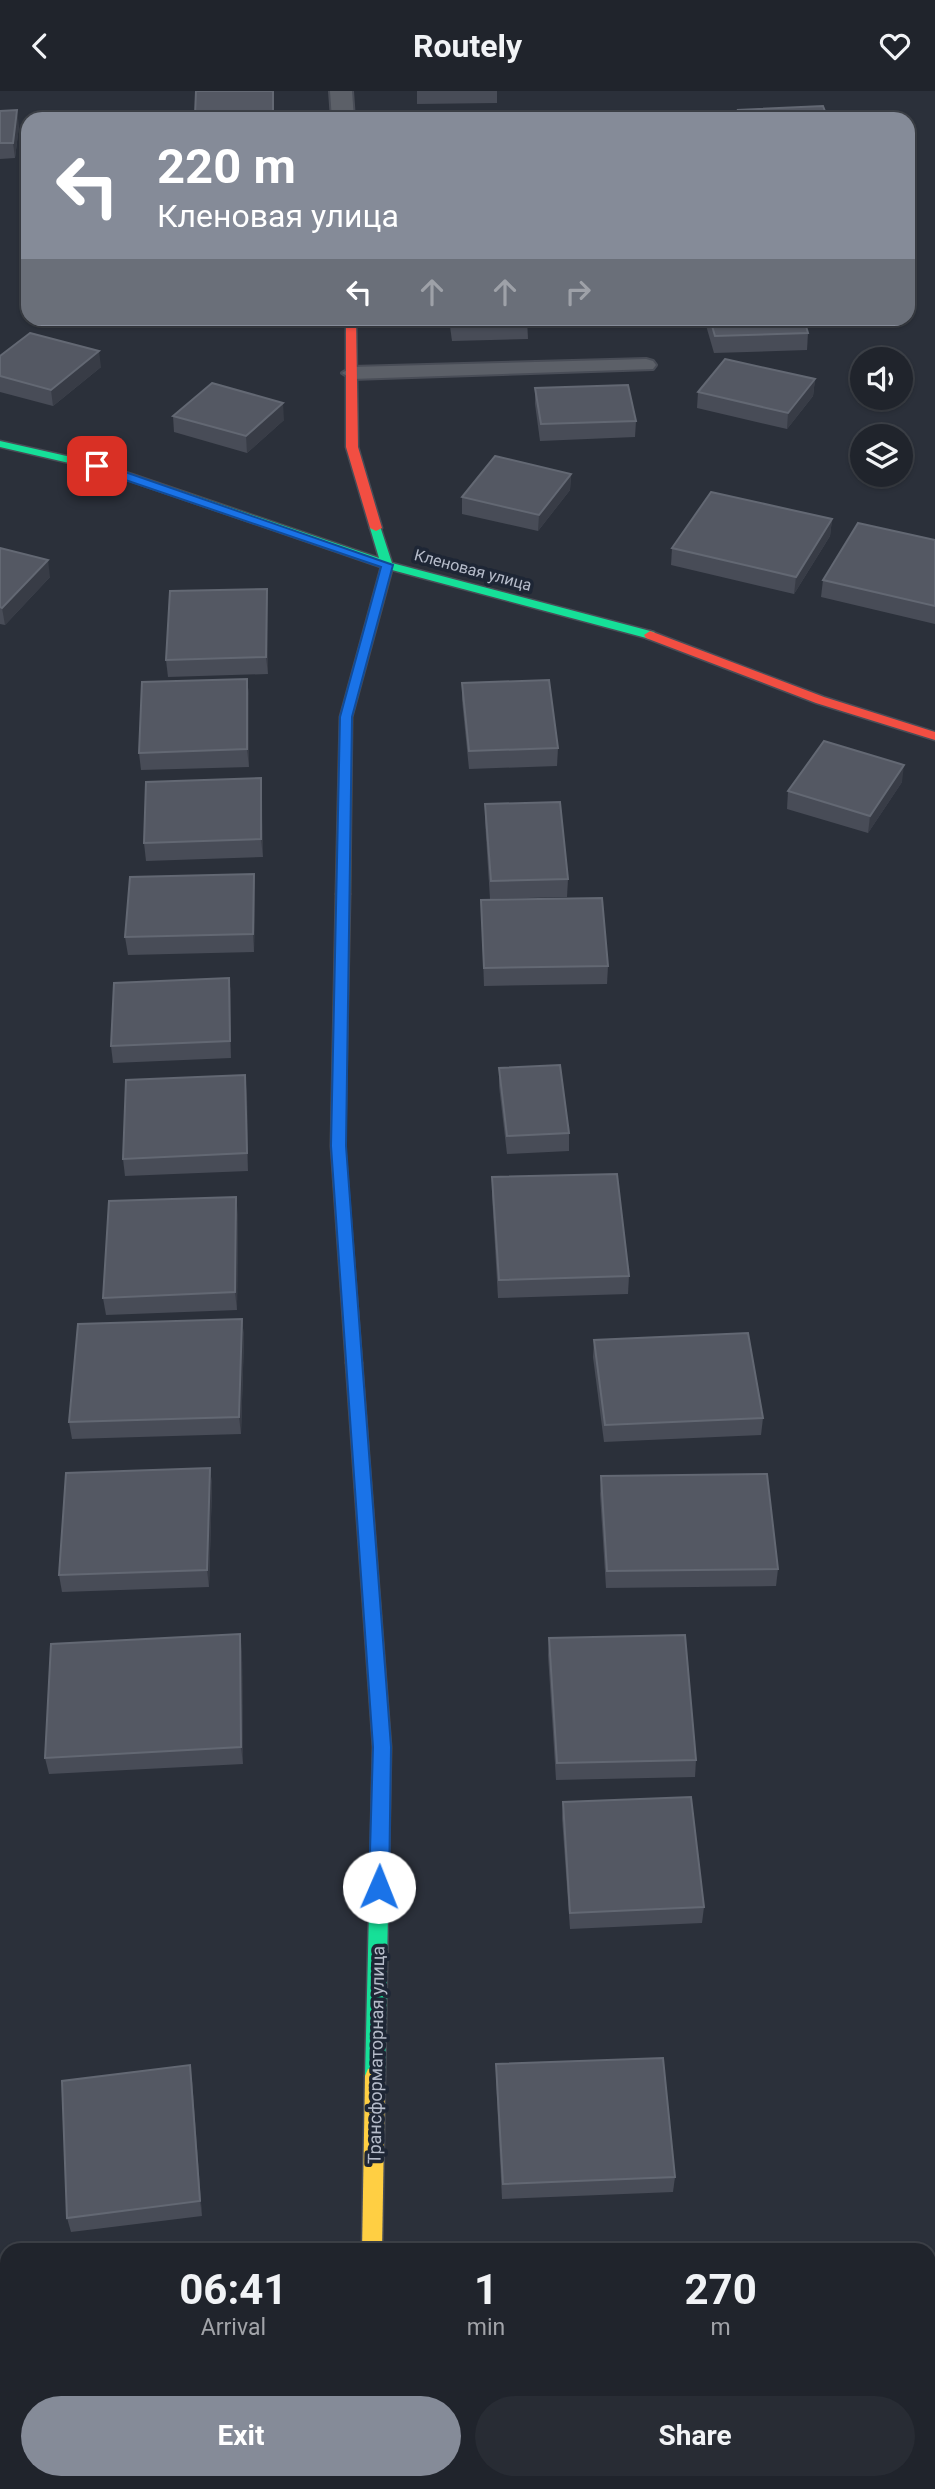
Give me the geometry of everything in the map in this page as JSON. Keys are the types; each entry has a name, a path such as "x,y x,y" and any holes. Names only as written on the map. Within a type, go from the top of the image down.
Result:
{"street":[{"path":"341,91 342,112"},
{"path":"351,326 352,447 387,565"},
{"name":"Кленовая улица","path":"0,444 97,466 387,565 661,638 820,700 935,736"},
{"name":"Трансформаторная улица","path":"372,2243 382,1747 338,1146 346,717 387,565"}],"lane":[{"path":"352,373 646,365"}],"building":[{"path":"196,91 273,91 273,112 195,112"},
{"path":"823,106 825,112 739,112 738,110"},
{"path":"17,110 13,143 0,143 0,111"},
{"path":"712,326 806,326 808,333 715,336"},
{"path":"30,333 99,351 51,390 0,376 0,356"},
{"path":"725,359 815,379 788,413 698,392"},
{"path":"212,383 283,403 246,436 173,416"},
{"path":"628,385 636,421 541,424 535,388"},
{"path":"495,456 571,474 539,515 462,497"},
{"path":"711,492 832,519 796,577 672,548"},
{"path":"858,523 935,540 935,606 823,580"},
{"path":"0,548 48,560 2,608 0,607"},
{"path":"267,589 266,657 166,660 170,591"},
{"path":"247,679 247,749 139,753 142,682"},
{"path":"549,680 558,748 469,751 462,683"},
{"path":"824,741 904,765 870,816 788,791"},
{"path":"261,778 261,839 144,843 146,782"},
{"path":"560,802 568,879 491,881 485,804"},
{"path":"254,874 253,934 125,937 130,877"},
{"path":"602,898 608,966 484,968 481,900"},
{"path":"229,978 230,1041 111,1046 114,983"},
{"path":"560,1065 569,1133 507,1136 499,1068"},
{"path":"245,1075 247,1153 123,1159 126,1080"},
{"path":"617,1174 629,1276 499,1280 492,1177"},
{"path":"236,1197 235,1292 103,1298 109,1201"},
{"path":"242,1319 239,1417 69,1422 78,1324"},
{"path":"748,1333 763,1418 605,1425 594,1340"},
{"path":"210,1468 207,1570 59,1575 66,1473"},
{"path":"767,1474 778,1569 607,1571 601,1476"},
{"path":"240,1634 241,1747 45,1758 51,1644"},
{"path":"685,1635 696,1760 557,1763 549,1638"},
{"path":"691,1797 704,1907 570,1913 563,1802"},
{"path":"663,2058 675,2177 503,2184 496,2064"},
{"path":"190,2065 200,2201 67,2218 62,2081"}],"traffic: fast":[{"path":"0,444 98,466 387,565 650,635"},
{"path":"343,894 346,717 387,565 376,528"},
{"path":"354,1363 382,1747 375,2076"}],"traffic: slow":[{"path":"343,894 338,1146 354,1363"},
{"path":"372,2243 375,2076"}],"traffic: jam":[{"path":"351,326 352,447 376,528"},
{"path":"650,635 820,700 935,736"}],"route":[{"path":"97,466 387,565 346,717 338,1146 382,1747 379,1887"}]}
